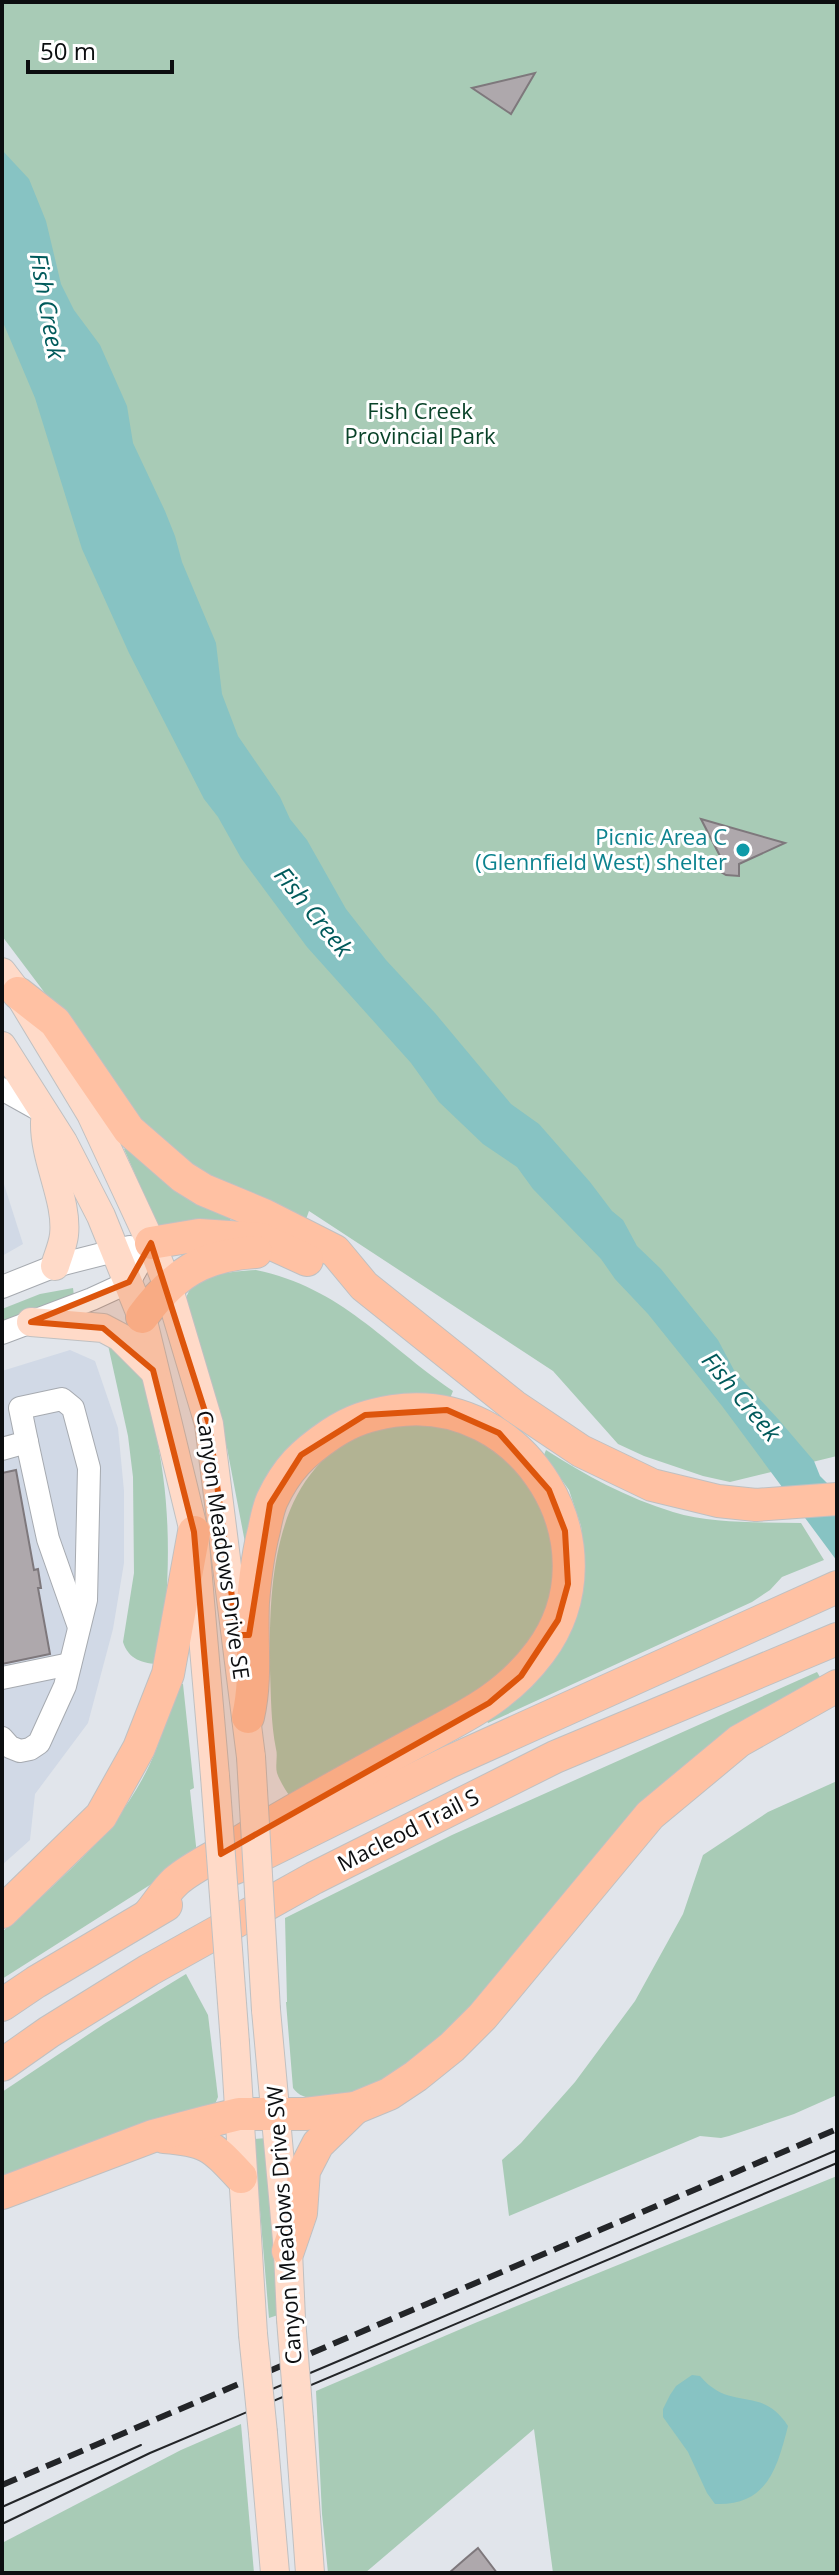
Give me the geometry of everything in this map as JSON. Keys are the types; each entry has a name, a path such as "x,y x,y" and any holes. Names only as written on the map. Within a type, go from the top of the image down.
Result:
{"highway":[{"path":"10,982 55,1022 129,1130 183,1177 204,1190 264,1215 335,1251 364,1286 514,1406 581,1451 652,1485 718,1501 756,1505 837,1499"},
{"path":"151,1243 199,1235 261,1239 364,1286"},
{"path":"142,1317 157,1296 182,1273 216,1257 288,1250"},
{"path":"149,1914 177,1881 302,1804 489,1703 521,1676 542,1649 558,1620 568,1584 565,1531 549,1490 528,1458 499,1433 447,1410 410,1408 365,1415 301,1455 285,1475 270,1504 259,1551 253,1603 254,1691 248,1717"},
{"path":"2,1912 101,1816 139,1748 168,1674 194,1532"},
{"name":"Macleod Trail S","path":"2,2005 149,1914 289,1840 449,1762 825,1592"},
{"name":"Macleod Trail S","path":"2,2065 149,1970 314,1878 555,1757 835,1640"},
{"path":"2,2193 153,2136 239,2114 355,2108 389,2094 416,2076 473,2026 650,1815 739,1741 837,1686"},
{"path":"288,2251 301,2213 304,2171 318,2144 355,2108"},
{"path":"153,2136 194,2139 215,2149 241,2177"}],"main road":[{"name":"Canyon Meadows Drive SE","path":"10,982 91,1114 151,1243 168,1286 209,1424 248,1717 258,1877"},
{"name":"Canyon Meadows Drive SE","path":"2,1046 46,1113 101,1216 142,1317 194,1532 223,1893"},
{"path":"46,1113 45,1137 61,1206 64,1235 55,1266"},
{"path":"31,1322 103,1328 120,1337 153,1370"},
{"name":"Canyon Meadows Drive SW","path":"258,1877 310,2573"},
{"name":"Canyon Meadows Drive SW","path":"223,1893 253,2334 275,2573"}],"street":[{"path":"2,1089 46,1113"},
{"path":"2,1287 55,1266 151,1243"},
{"path":"2,1333 129,1282 151,1243"},
{"path":"2,1738 10,1747 20,1751 39,1743 65,1686 86,1600 89,1468 73,1408 62,1399 20,1408 48,1539 79,1627"},
{"path":"2,1449 27,1442"},
{"path":"2,1678 70,1664"}],"highlighted area":[{"path":"151,1243 209,1424 237,1635 249,1635 270,1504 301,1455 365,1415 447,1410 499,1433 549,1490 565,1531 568,1584 558,1620 521,1676 489,1703 221,1854 194,1532 153,1370 103,1328 31,1322 129,1282"}],"shaded area":[{"path":"2,1178 23,1244 2,1256"},
{"path":"70,1350 95,1361 118,1428 124,1491 124,1563 113,1629 88,1723 35,1794 30,1840 2,1865 2,1371"}],"green space":[{"name":"Fish Creek Provincial Park","path":"2,2 837,2 837,1456 730,1482 644,1456 618,1444 553,1371 309,1211 305,1222 221,1187 132,1117 2,936"},
{"path":"131,1145 231,1218 230,1221 163,1232 159,1229 124,1149"},
{"path":"256,1270 286,1278 338,1304 453,1391 449,1401 347,1417 247,1553 227,1448 186,1300 195,1284 204,1279"},
{"path":"73,1288 74,1296 2,1321 2,1309 40,1294"},
{"path":"108,1345 136,1369 142,1379 160,1456 168,1545 160,1664 137,1659 128,1653 123,1642 134,1573 133,1477 128,1436"},
{"path":"404,1423 438,1423 501,1447 542,1494 559,1585 514,1670 292,1800 276,1770 270,1670 271,1600 283,1529 296,1497 315,1469 340,1446 377,1429"},
{"path":"546,1450 607,1485 673,1512 720,1520 801,1523 824,1560 782,1577 752,1602 488,1723 485,1717 575,1618 582,1585 584,1551 581,1526 569,1490 544,1455"},
{"path":"817,1672 823,1682 761,1716 412,2066 368,2086 332,2097 303,2096 293,2088 286,2002 285,1918 452,1835"},
{"path":"176,1683 183,1684 194,1788 190,1790 197,1855 2,1979 2,1932 84,1856 120,1814 154,1756"},
{"path":"837,1781 837,2095 794,2114 729,2136 700,2136 509,2216 502,2160 575,2082 635,2001 683,1914 703,1855 768,1812"},
{"path":"186,1974 208,2015 218,2097 215,2104 2,2185 2,2092"},
{"path":"267,2138 281,2314 269,2318 254,2139"},
{"path":"837,2176 837,2573 553,2573 534,2429 365,2573 328,2573 316,2391"},
{"path":"241,2424 254,2573 2,2573 2,2543 181,2450"}],"water":[{"name":"Fish Creek","path":"2,150 29,179 46,221 61,284 74,310 100,345 127,406 133,443 165,511 182,562 216,643 222,694 238,736 280,797 290,819 307,840 346,909 386,960 511,1104 539,1124 623,1220 637,1246 661,1269 718,1340 735,1372 814,1461 820,1476 837,1493 837,1561 722,1406 601,1259 533,1189 517,1167 483,1144 439,1102 411,1063 307,947 241,858 204,799 129,653 82,549 35,398 2,320"},
{"path":"692,2375 700,2376 723,2394 767,2406 778,2413 788,2426 774,2470 758,2492 747,2499 715,2504 688,2452 663,2417 663,2409 676,2386"}],"building":[{"path":"535,73 511,114 472,88"},
{"name":"Picnic Area C (Glennfield West) shelter","path":"701,819 785,843 739,864 739,876 726,875 714,868 721,858"},
{"path":"16,1470 34,1570 38,1569 41,1588 38,1588 50,1654 2,1664 2,1473"},
{"path":"478,2548 497,2573 449,2573 465,2559"}],"tram line":[{"path":"270,2390 837,2150"},
{"path":"2,2524 150,2453 837,2163"},
{"path":"2,2507 141,2445"}],"railway":[{"path":"2,2485 837,2129"}],"place":[{"name":"Picnic Area C (Glennfield West) shelter","path":"743,850"}]}
